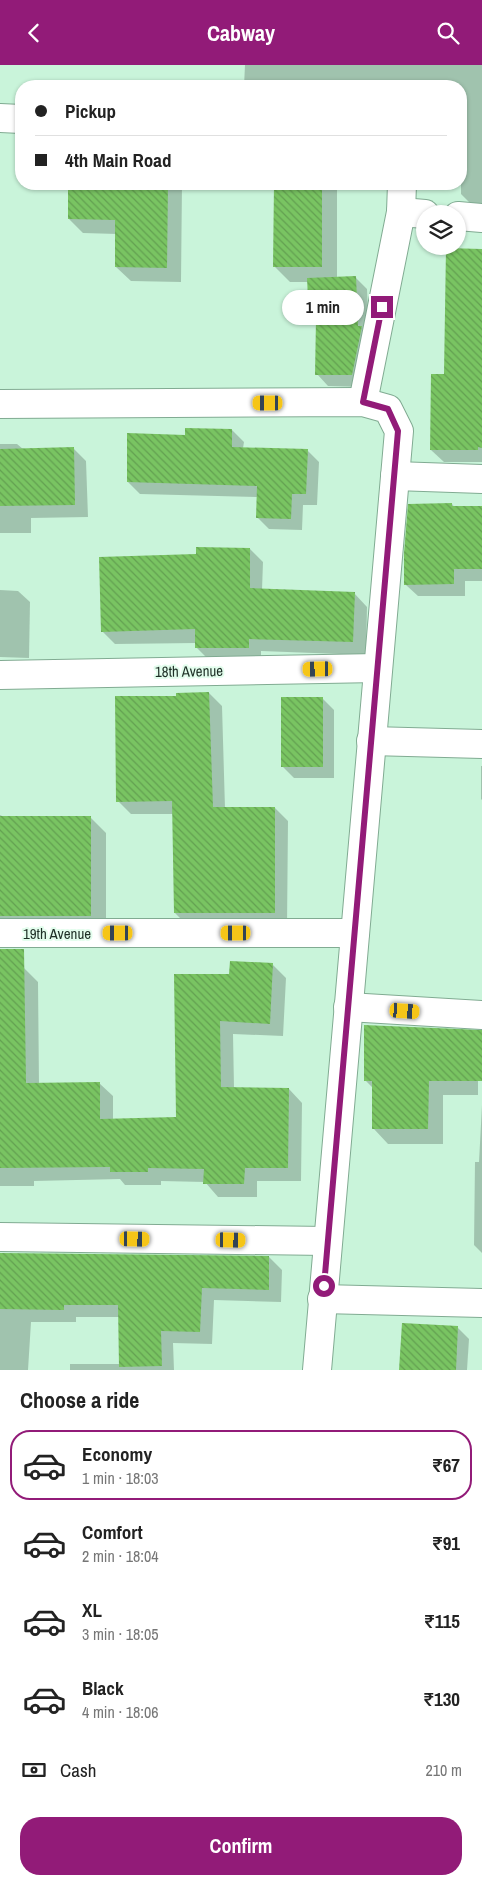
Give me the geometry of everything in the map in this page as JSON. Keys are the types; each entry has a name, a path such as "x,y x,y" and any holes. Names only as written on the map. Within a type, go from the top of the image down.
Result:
{"street":[{"path":"0,118 15,119"},
{"path":"363,402 413,213 404,190"},
{"path":"466,217 482,218"},
{"path":"0,404 363,402 388,409 398,431 317,1370"},
{"path":"395,476 482,479"},
{"name":"18th Avenue","path":"0,675 378,668"},
{"path":"371,741 482,744"},
{"name":"19th Avenue","path":"0,933 354,933"},
{"path":"348,1007 482,1015"},
{"path":"0,1237 327,1241"},
{"path":"322,1299 482,1303"}],"building":[{"path":"68,190 168,190 167,268 115,267 115,220 68,219"},
{"path":"274,190 322,190 322,267 273,267"},
{"path":"466,249 482,249 482,448 478,447 478,450 430,450 431,374 444,374 446,255 466,255"},
{"path":"356,276 358,326 362,326 352,375 315,375 316,319 309,319 307,278"},
{"path":"185,428 232,429 232,447 308,449 306,494 292,494 291,519 256,518 257,486 127,482 127,433 185,435"},
{"path":"74,447 75,505 0,506 0,449"},
{"path":"452,503 452,506 482,506 482,569 454,569 454,584 404,585 404,553 408,504"},
{"path":"196,547 250,548 250,588 355,592 353,642 249,639 249,648 195,648 195,629 101,632 99,557 196,554"},
{"path":"209,692 213,807 275,807 275,913 174,913 172,801 116,802 115,696 176,696 176,693"},
{"path":"281,697 323,697 323,767 281,767"},
{"path":"0,816 91,816 91,916 0,916"},
{"path":"0,949 24,949 26,1083 100,1082 100,1119 176,1117 174,974 229,974 230,961 273,963 270,1024 220,1021 221,1087 289,1088 288,1168 245,1168 244,1184 203,1184 204,1169 148,1168 148,1172 110,1172 110,1167 0,1168"},
{"path":"364,1025 482,1030 482,1081 429,1081 428,1129 372,1129 372,1081 364,1081"},
{"path":"0,1253 269,1256 269,1290 202,1288 200,1332 161,1331 162,1366 119,1367 118,1305 64,1305 64,1310 0,1309"},
{"path":"402,1323 458,1326 456,1370 399,1370"}],"route":[{"path":"324,1286 398,431 388,409 363,402 382,307"}]}
